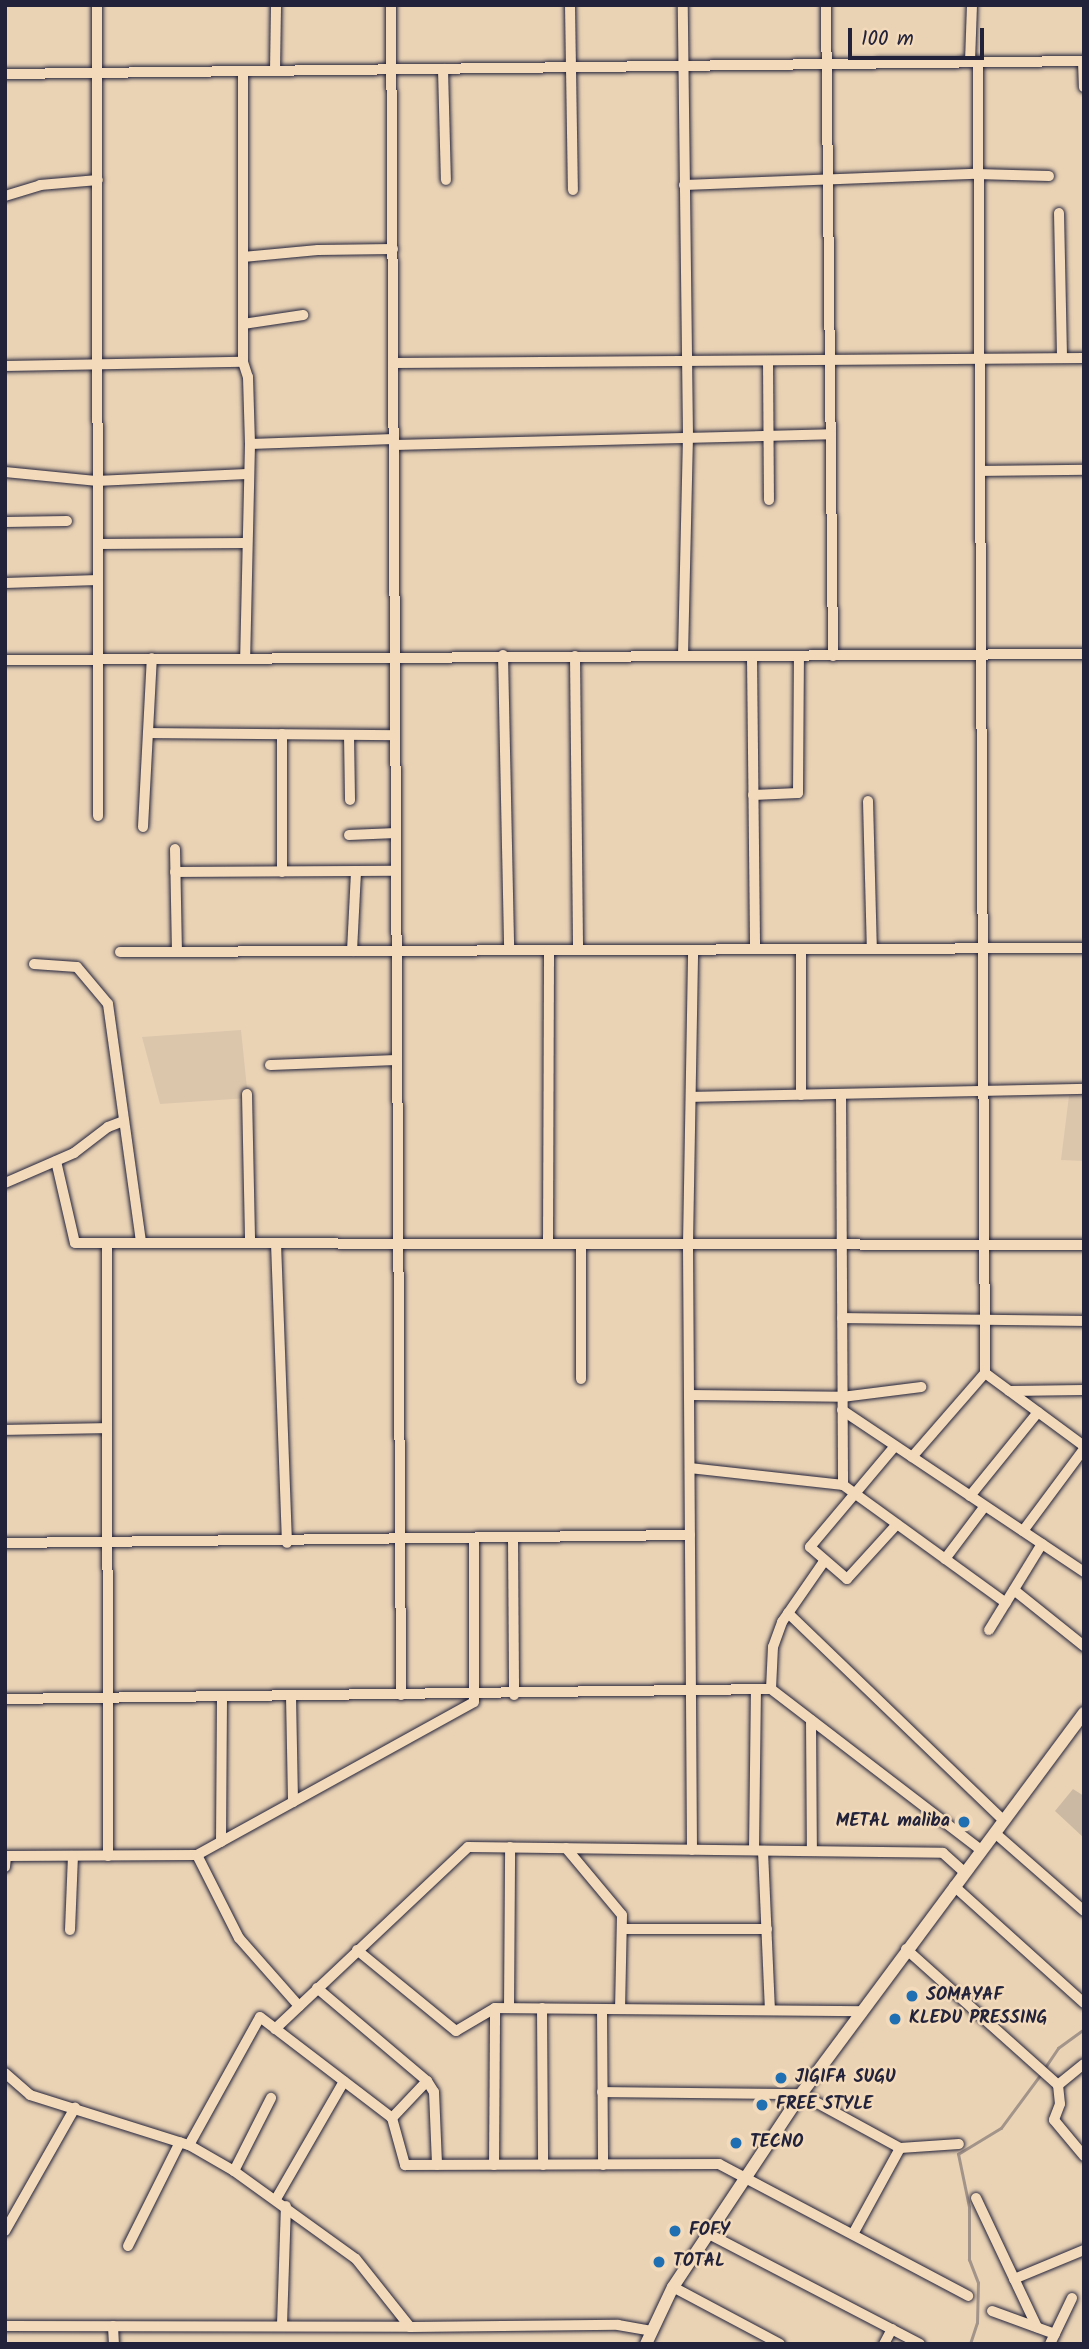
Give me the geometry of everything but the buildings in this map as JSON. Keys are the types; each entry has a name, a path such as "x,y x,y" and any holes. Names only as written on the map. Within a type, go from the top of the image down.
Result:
{"main road":[{"path":"646,2344 673,2287 801,2094 906,1949 1084,1713"}],"street":[{"path":"97,5 98,816"},
{"path":"275,71 276,5"},
{"path":"391,5 401,1695"},
{"path":"570,5 573,190"},
{"path":"682,656 688,436 685,360 683,5"},
{"path":"826,5 831,179 833,656"},
{"path":"912,1457 985,1373 980,358 972,5"},
{"path":"5,74 1084,61 1084,87"},
{"path":"443,69 446,180"},
{"path":"243,71 243,362 248,377 250,443 247,474 245,657"},
{"path":"684,185 976,174 1049,176"},
{"path":"5,196 40,185 98,180"},
{"path":"1059,213 1062,358"},
{"path":"243,257 318,250 393,249"},
{"path":"243,324 303,315"},
{"path":"393,363 1084,358"},
{"path":"5,366 243,362"},
{"path":"768,362 771,435 769,500"},
{"path":"250,443 831,434"},
{"path":"980,471 1084,470"},
{"path":"5,472 96,481 247,474"},
{"path":"5,522 66,521"},
{"path":"98,544 246,543"},
{"path":"5,583 98,580"},
{"path":"5,660 395,655 1084,654"},
{"path":"503,655 509,950"},
{"path":"575,656 578,950"},
{"path":"751,656 755,949"},
{"path":"753,795 798,793 799,656"},
{"path":"143,827 152,658"},
{"path":"148,733 395,735"},
{"path":"282,734 282,872"},
{"path":"349,735 350,800"},
{"path":"868,802 872,949"},
{"path":"349,835 396,833"},
{"path":"175,849 177,952"},
{"path":"175,872 396,871"},
{"path":"352,951 356,873"},
{"path":"120,952 1084,948"},
{"path":"801,949 801,1095"},
{"path":"548,1244 549,950"},
{"path":"692,1850 688,1244 694,950"},
{"path":"34,964 77,967 108,1004 141,1243"},
{"path":"270,1065 397,1060"},
{"path":"691,1097 1084,1089"},
{"path":"247,1094 250,1243"},
{"path":"842,1094 843,1485"},
{"path":"5,1183 56,1161 124,1121"},
{"path":"56,1161 75,1243 1084,1245"},
{"path":"107,1243 108,1856"},
{"path":"276,1244 287,1543"},
{"path":"580,1244 581,1379"},
{"path":"842,1318 1084,1321"},
{"path":"985,1373 1084,1447 1023,1531"},
{"path":"689,1395 842,1397 921,1387"},
{"path":"1009,1391 1084,1390"},
{"path":"842,1410 1084,1572"},
{"path":"970,1496 1038,1412"},
{"path":"5,1430 107,1428"},
{"path":"895,1446 810,1547 847,1578 897,1524"},
{"path":"690,1468 843,1485 1006,1603"},
{"path":"945,1559 985,1506"},
{"path":"5,1543 107,1545 400,1542 690,1535"},
{"path":"513,1539 514,1695"},
{"path":"5,1867 6,1856 197,1855 474,1702 474,1540"},
{"path":"989,1630 1042,1544"},
{"path":"771,1689 773,1647 788,1613 825,1560"},
{"path":"1014,1590 1084,1646"},
{"path":"788,1613 1004,1821"},
{"path":"756,1689 758,1851 766,1929 770,2010"},
{"path":"5,1699 514,1695 771,1689 981,1850"},
{"path":"291,1696 293,1802"},
{"path":"221,1842 222,1697"},
{"path":"811,1720 812,1851"},
{"path":"995,1833 1084,1911"},
{"path":"275,2029 468,1847 943,1853 964,1872"},
{"path":"509,2008 510,1847"},
{"path":"566,1848 616,1904 624,1929 620,2009"},
{"path":"197,1855 239,1938 299,2006"},
{"path":"70,1930 73,1856"},
{"path":"954,1886 1084,2003"},
{"path":"624,1929 766,1929"},
{"path":"906,1949 1058,2085 1060,2104 1054,2120 1084,2156"},
{"path":"357,1950 456,2031 495,2008 862,2011"},
{"path":"317,1988 427,2081 434,2092 437,2165"},
{"path":"494,2165 495,2008"},
{"path":"542,2008 543,2165"},
{"path":"602,2009 603,2165"},
{"path":"128,2246 260,2017 392,2118 405,2165 719,2164 968,2296"},
{"path":"1058,2085 1084,2064"},
{"path":"5,2073 30,2095 185,2143 234,2171 356,2259 410,2327"},
{"path":"275,2199 344,2081"},
{"path":"392,2118 427,2081"},
{"path":"602,2092 801,2094 900,2148 959,2144"},
{"path":"234,2171 271,2098"},
{"path":"7,2226 75,2108"},
{"path":"853,2234 900,2148"},
{"path":"976,2198 1037,2327"},
{"path":"282,2325 286,2206"},
{"path":"707,2233 920,2344"},
{"path":"1014,2279 1084,2250"},
{"path":"673,2287 780,2344"},
{"path":"992,2311 1037,2327 1052,2339 1072,2298"},
{"path":"5,2326 618,2325 651,2330"},
{"path":"113,2326 114,2344"},
{"path":"884,2344 892,2329"}],"shaded area":[{"path":"241,1030 248,1098 160,1104 142,1037"},
{"path":"1069,1096 1084,1096 1084,1161 1061,1160"},
{"path":"1073,1789 1084,1796 1084,1838 1055,1811"}],"waterway":[{"path":"1044,2069 1058,2048 1084,2029"},
{"path":"970,2344 977,2323 978,2283 969,2260 969,2207 958,2154 1001,2128 1041,2074"}],"place":[{"name":"METAL maliba","path":"964,1822"},
{"name":"SOMAYAF","path":"912,1996"},
{"name":"KLEDU PRESSING","path":"895,2019"},
{"name":"JIGIFA SUGU","path":"781,2078"},
{"name":"FREE STYLE","path":"762,2105"},
{"name":"TECNO","path":"736,2143"},
{"name":"FOFY","path":"675,2231"},
{"name":"TOTAL","path":"659,2262"}]}
